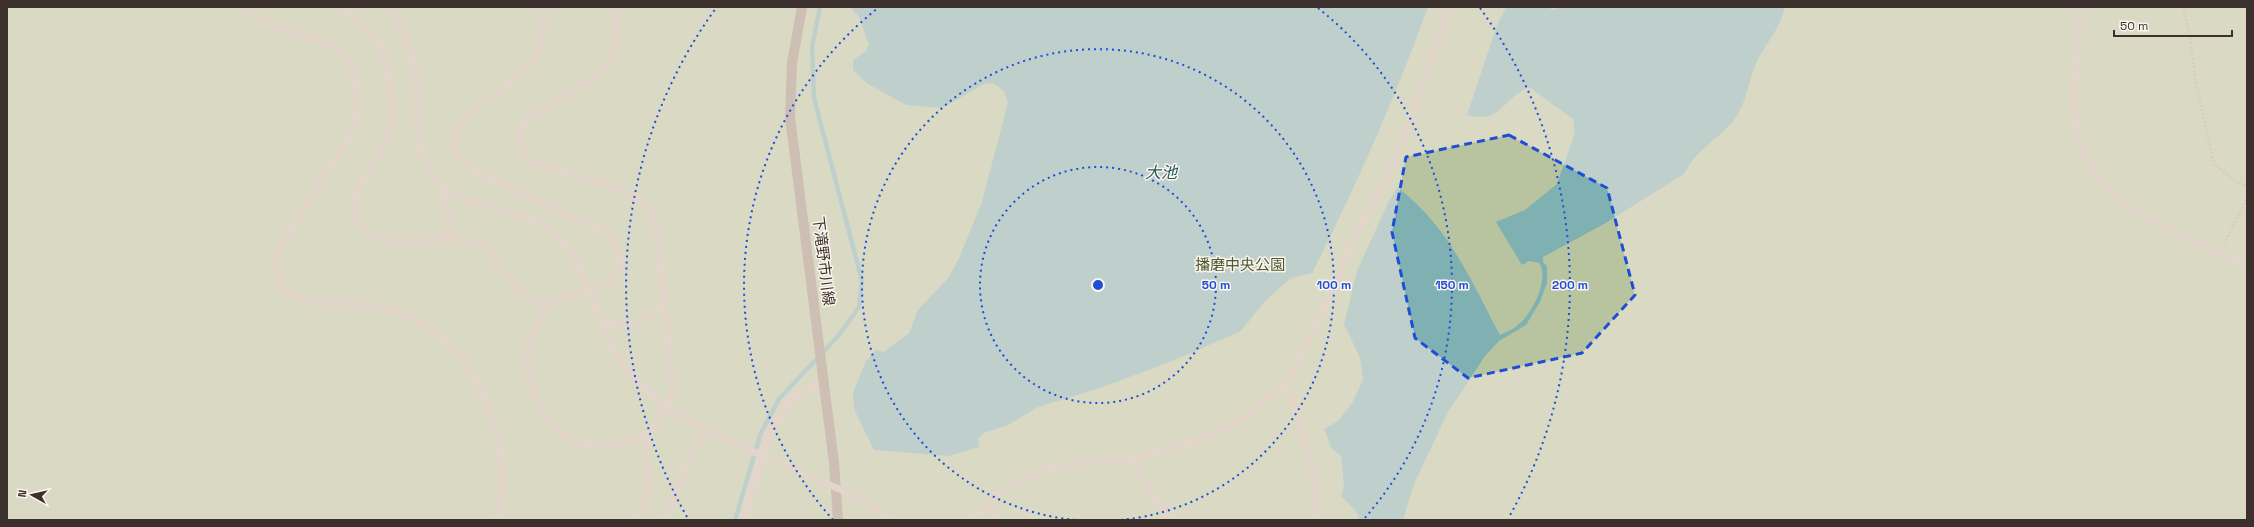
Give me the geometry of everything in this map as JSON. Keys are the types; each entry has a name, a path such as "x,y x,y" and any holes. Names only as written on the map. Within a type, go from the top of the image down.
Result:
{"main road":[{"name":"下滝野市川線","path":"802,7 792,62 790,116 824,380 838,520"}],"street":[{"path":"743,520 769,433 790,400 824,380"}],"lane":[{"path":"245,7 260,20 322,41 342,52 353,71 356,91 357,113 350,136 279,249 276,260 279,279 283,288 295,297 329,303 372,305 416,320 435,332 452,347 467,365 479,385 499,442 504,476 497,520"},
{"path":"339,7 365,25 379,43 384,61 389,91 391,123 388,136 356,195 355,209 358,221 365,230 384,240 462,238 484,247 522,294 534,302 549,304 606,286 613,281 619,271 621,262 619,251 613,239 606,232 472,170 459,157 454,142 459,127 472,111 521,74 531,64 536,56 541,37 545,7"},
{"path":"387,7 398,21 410,45 416,73 418,137 421,151 426,163 444,187 452,194 478,205 529,218 544,225 565,244 576,262 602,320 613,350 646,391 706,430 860,498 890,520"},
{"path":"615,7 618,42 613,59 607,68 597,76 527,119 520,130 520,144 524,155 533,164 625,191 643,202 653,218 657,233 672,382 672,396 650,432 644,447 650,483 647,502 636,520"},
{"path":"971,520 988,502 1013,484 1049,468 1080,462 1133,458 1200,440 1223,430 1255,410 1287,383 1324,308 1353,241 1394,158 1452,7"},
{"path":"2079,7 2076,125 2081,147 2093,168 2106,187 2129,207 2247,266"},
{"path":"444,187 445,204 450,220 446,238"},
{"path":"602,320 616,326 639,323 664,303"},
{"path":"549,304 533,333 528,348 527,362 530,378 538,402 552,426 577,442 592,445 615,445 650,432"},
{"path":"1287,383 1307,443 1317,483 1317,520"},
{"path":"666,520 685,465 706,430"},
{"path":"1133,458 1140,475 1170,520"},
{"path":"988,502 998,520"}],"path":[{"path":"2183,7 2189,31 2203,119 2214,164 2238,183 2247,186"},
{"path":"2219,253 2247,198"}],"highlighted area":[{"path":"1509,135 1607,188 1635,295 1582,353 1468,378 1415,338 1392,232 1406,157"}],"green space":[{"name":"播磨中央公園","path":"7,7 2247,7 2247,520 7,520"}],"water":[{"name":"大池","path":"850,7 1428,7 1374,142 1312,273 1291,278 1265,301 1241,331 1175,360 1100,388 1038,407 1008,425 984,433 978,439 979,447 949,456 874,450 854,409 853,392 866,361 876,350 883,352 909,333 918,310 949,277 959,258 982,202 1008,102 1004,91 993,83 984,84 942,108 906,105 868,84 853,70 853,60 865,52 869,45 859,17"},
{"path":"1506,7 1546,7 1555,10 1560,7 1785,7 1776,30 1755,66 1744,100 1736,117 1724,131 1698,155 1684,174 1604,224 1543,257 1543,262 1547,266 1547,283 1540,302 1526,325 1499,341 1485,356 1448,412 1414,484 1403,520 1358,520 1359,517 1355,510 1341,496 1344,485 1341,456 1332,449 1324,429 1338,421 1352,403 1363,380 1360,358 1344,324 1357,271 1388,203 1397,187 1431,219 1445,237 1468,274 1500,335 1515,327 1524,319 1534,304 1541,286 1542,270 1539,263 1529,261 1522,265 1496,222 1525,210 1557,184 1575,133 1573,119 1529,87 1521,91 1495,113 1488,116 1478,117 1467,115 1497,25"}],"waterway":[{"path":"735,520 761,433 779,399 839,335 859,307 862,281 814,98 812,47 820,7"}]}
